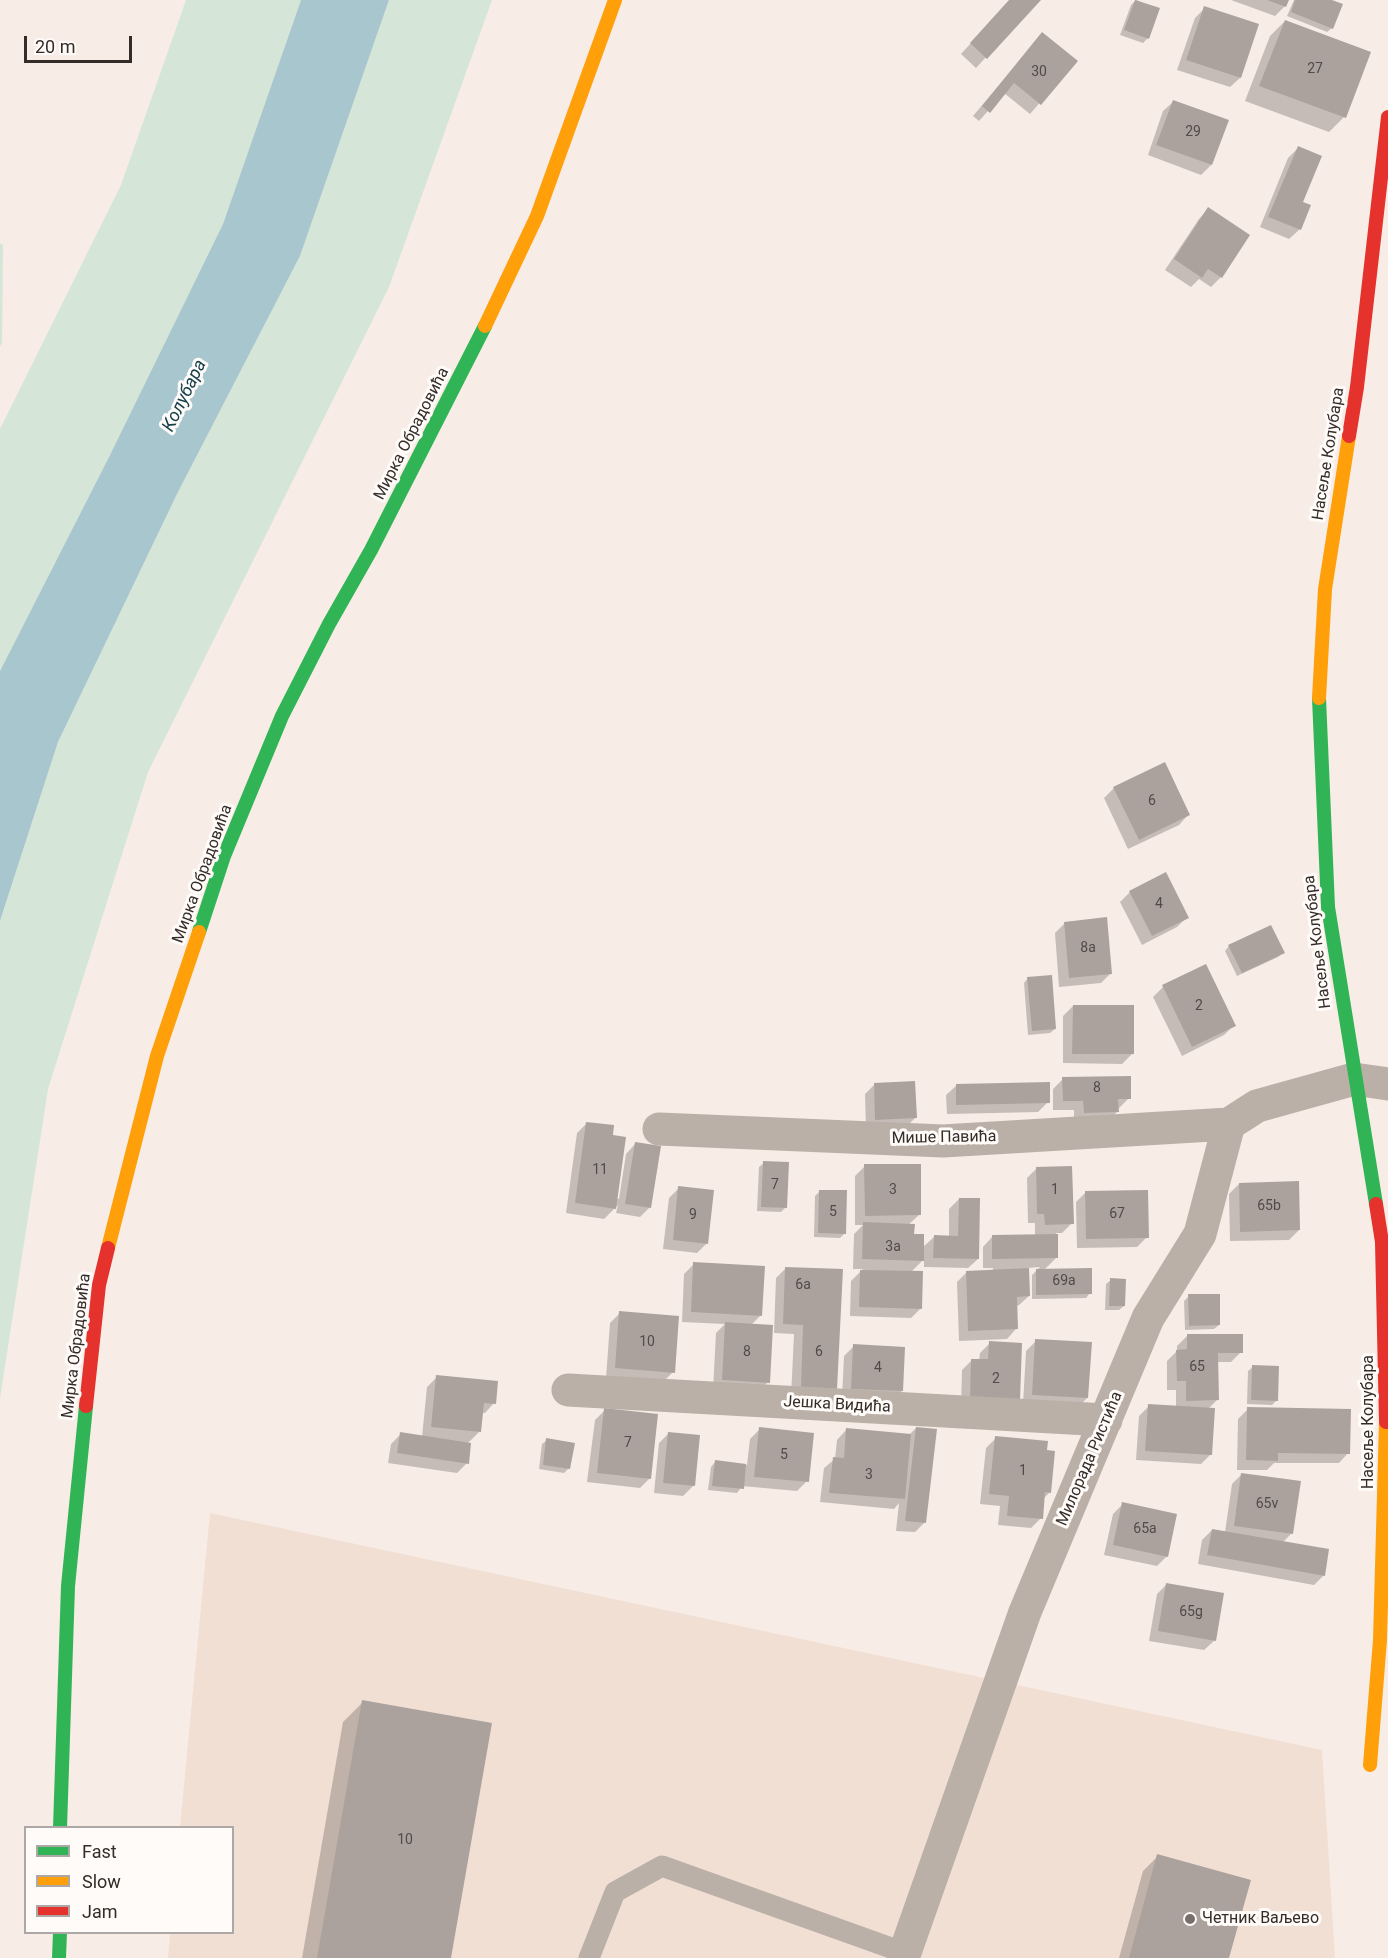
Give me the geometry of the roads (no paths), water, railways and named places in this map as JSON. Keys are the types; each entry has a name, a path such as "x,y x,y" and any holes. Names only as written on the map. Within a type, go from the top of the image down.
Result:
{"street":[{"name":"Мирка Обрадовића","path":"60,1826 68,1586 99,1285 157,1056 225,856 282,716 460,378 537,216 615,0"},
{"name":"Насеље Колубара","path":"1370,1764 1380,1640 1388,1401 1382,1242 1328,907 1318,711 1325,589 1357,387 1388,117"},
{"path":"1229,1124 1257,1106 1354,1079 1388,1084"},
{"name":"Мише Павића","path":"659,1129 943,1141 1229,1124"},
{"name":"Милорада Ристића","path":"896,1957 1025,1612 1148,1318 1200,1234 1229,1124"},
{"name":"Јешка Видића","path":"568,1390 1106,1420"},
{"path":"59,1958 60,1934"}],"lane":[{"path":"589,1958 615,1892 662,1866 896,1957"}],"water":[{"name":"Колубара","path":"301,0 389,0 300,256 178,492 58,742 0,921 0,671 109,457 223,224"}],"place":[{"name":"Четник Ваљево","path":"1190,1919"}]}
